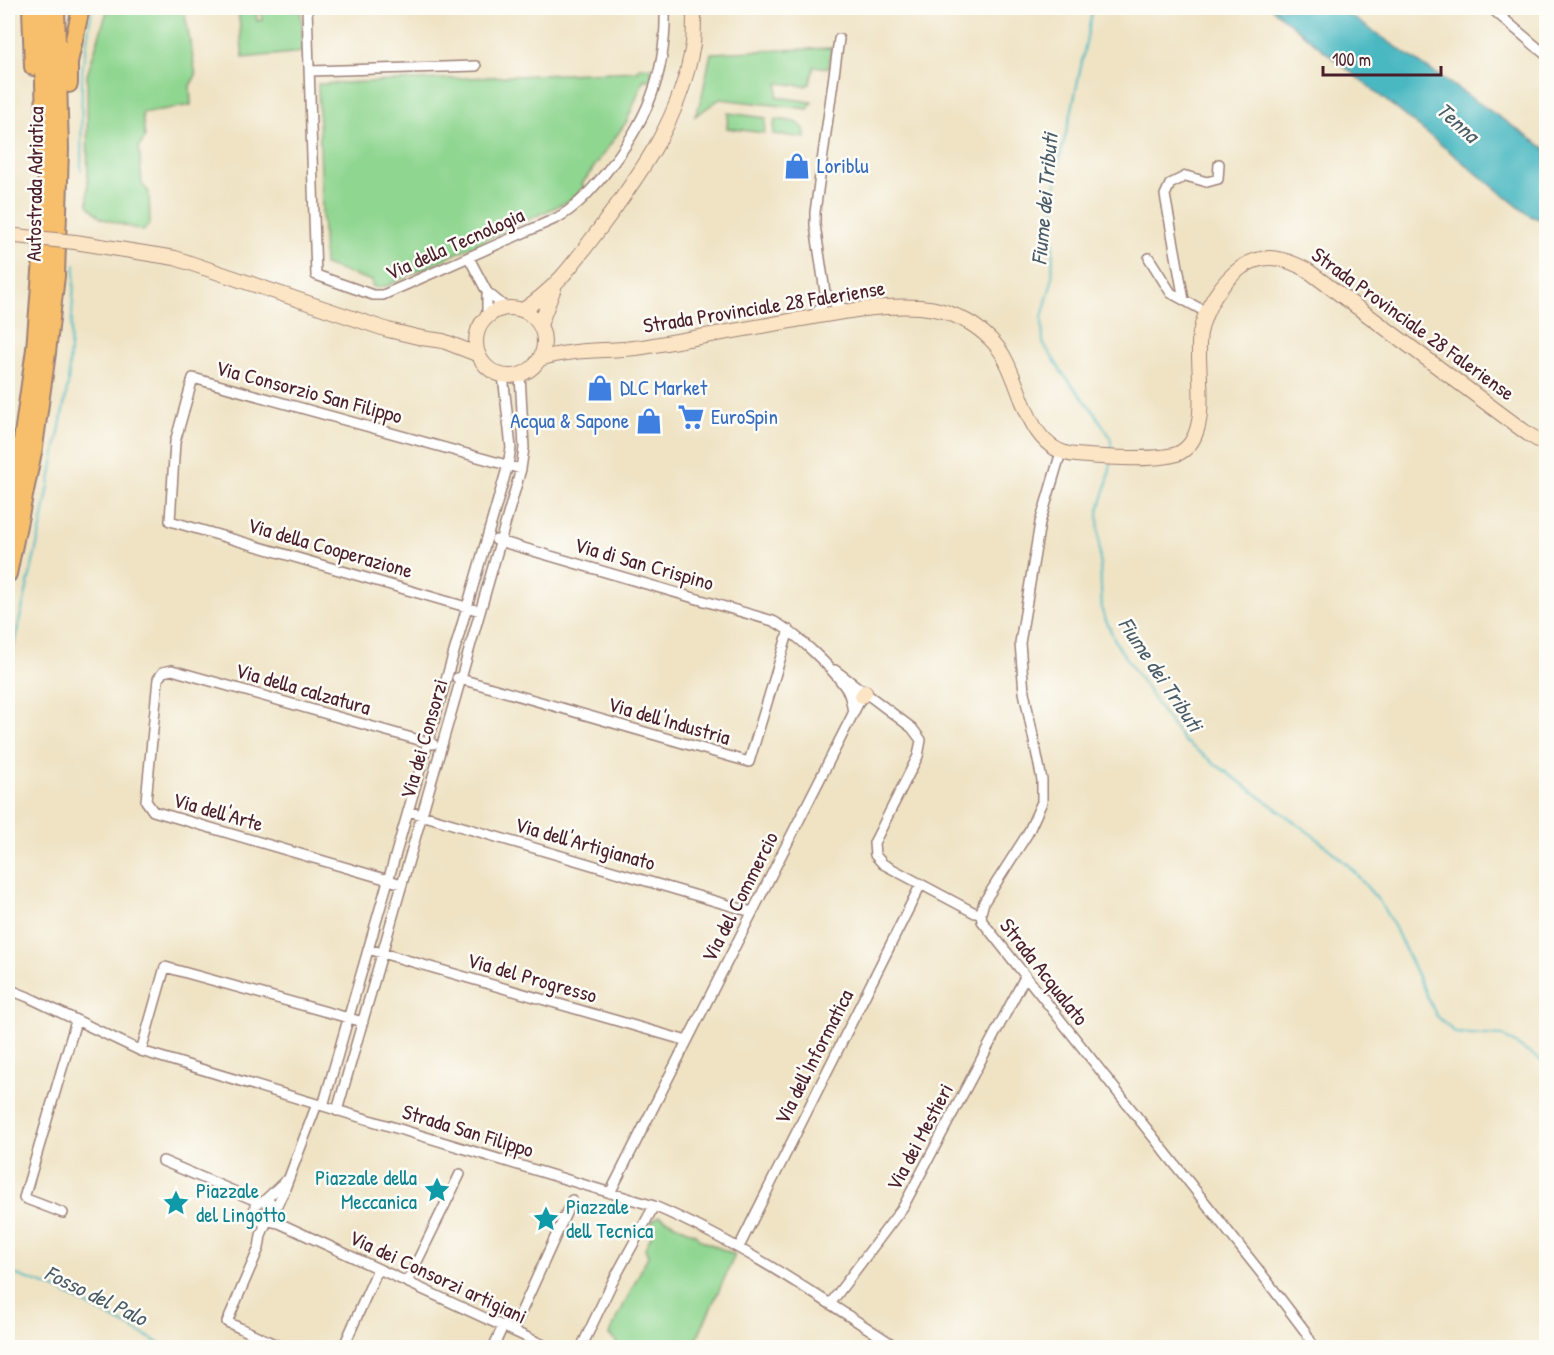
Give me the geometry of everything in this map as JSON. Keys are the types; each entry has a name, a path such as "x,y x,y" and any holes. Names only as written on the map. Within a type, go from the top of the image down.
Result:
{"highway":[{"path":"31,8 35,127 47,195"},
{"name":"Autostrada Adriatica","path":"8,512 22,441 35,349 47,195 42,8"},
{"name":"Autostrada Adriatica","path":"8,574 34,447 48,353 56,276 60,149 56,8"},
{"path":"60,149 69,130 69,62 75,26 81,8"}],"main road":[{"path":"523,310 555,286 631,186 652,154 671,120 685,81 693,42 694,8"},
{"path":"12,235 75,242 175,258 388,330 443,341 479,355"},
{"name":"Strada Provinciale 28 Faleriense","path":"540,360 571,351 629,349 809,318 829,302 852,310 923,307 969,322 1001,351 1032,424 1048,443 1061,452 1090,456 1168,456 1182,451 1194,437 1199,421 1199,336 1206,312 1237,271 1251,261 1270,257 1291,261 1307,270 1546,445"},
{"path":"542,331 532,316 523,310 506,308 496,311 487,317 477,333 479,355 493,371 503,375 520,375 528,371 540,360 544,349 542,331 555,286"},
{"name":"Strada Provinciale 28 Faleriense","path":"542,331 571,351"},
{"path":"443,341 477,333"}],"street":[{"name":"Via della Tecnologia","path":"308,8 316,274 373,295 383,295 469,258 558,219 575,208 615,161 646,112 656,85 666,34 665,8"},
{"path":"1491,8 1546,55"},
{"path":"829,302 815,225 815,212 839,39"},
{"path":"310,71 476,66"},
{"path":"1184,300 1165,195 1170,184 1186,176 1207,182 1218,179 1219,164"},
{"path":"469,258 488,292 506,308"},
{"path":"1149,258 1171,293 1206,312"},
{"path":"487,317 488,292"},
{"name":"Via dei Consorzi","path":"270,1218 320,1105 348,1017 508,465 511,448 503,375"},
{"name":"Via dei Consorzi","path":"338,1111 521,469 524,448 520,375"},
{"name":"Via Consorzio San Filippo","path":"170,521 175,442 193,378 521,469"},
{"name":"Strada Acqualato","path":"1061,452 1040,523 1020,644 1024,692 1042,780 1042,802 1028,833 991,889 981,913 982,921 1261,1273 1305,1331 1314,1347"},
{"name":"Via della Cooperazione","path":"170,521 480,610"},
{"name":"Via di San Crispino","path":"487,537 773,621 789,630"},
{"path":"789,630 823,662 912,728 921,740 918,756 873,849 875,855 883,864 975,913 981,913"},
{"name":"Via dell'Industria","path":"447,675 748,762 789,630"},
{"path":"823,662 848,691 856,696 864,694"},
{"name":"Via della calzatura","path":"158,679 163,672 172,670 441,747"},
{"name":"Via dell'Arte","path":"158,679 146,801 153,811 402,884"},
{"path":"848,691 853,714"},
{"name":"Via del Commercio","path":"610,1193 864,694"},
{"name":"Via dell'Artigianato","path":"408,811 752,912"},
{"name":"Via dell'Informatica","path":"739,1247 921,884"},
{"name":"Via del Progresso","path":"368,949 687,1041"},
{"path":"141,1051 165,967 363,1022"},
{"name":"Via dei Mestieri","path":"830,1304 903,1207 1025,977"},
{"name":"Strada San Filippo","path":"8,989 141,1051 654,1206 709,1230 739,1247 898,1347"},
{"path":"63,1213 24,1198 76,1021"},
{"name":"Via dei Consorzi artigiani","path":"163,1161 258,1202 270,1202 270,1218 550,1347"},
{"path":"283,1347 227,1322 259,1248 261,1234 270,1218 254,1215 258,1202 278,1189 290,1174"},
{"path":"407,1282 460,1174"},
{"path":"513,1330 572,1200"},
{"path":"581,1347 632,1244 654,1206"},
{"path":"343,1347 378,1269"},
{"path":"493,1347 503,1326"}],"green space":[{"path":"108,8 186,8 184,9 196,75 190,86 191,105 142,113 145,138 139,147 142,184 149,192 150,224 143,231 101,218 88,205 87,75"},
{"path":"238,8 256,8 257,21 262,20 261,8 301,8 303,52 243,58"},
{"path":"831,48 829,68 814,66 810,84 805,86 778,83 777,97 812,102 808,109 720,99 695,116 702,96 711,53"},
{"path":"639,67 652,68 650,81 644,79 627,121 582,184 585,187 573,199 389,285 378,288 372,286 372,281 324,265 318,84 638,71"},
{"path":"728,113 766,118 764,133 727,128"},
{"path":"775,119 796,122 803,128 805,138 773,134"},
{"path":"659,1216 697,1235 699,1239 735,1255 693,1347 614,1347 617,1342 609,1335 648,1256 645,1248 655,1228 651,1222"}],"water":[{"name":"Tenna","path":"1271,8 1339,8 1546,149 1546,221 1530,216"}],"waterway":[{"path":"81,170 82,72 92,8"},
{"name":"Fiume dei Tributi","path":"1093,8 1059,160 1055,191 1052,281 1042,317 1043,343 1111,438 1111,452"},
{"path":"8,670 41,528 68,384 75,265"},
{"name":"Fiume dei Tributi","path":"1111,463 1098,513 1102,611 1116,643 1165,716 1184,741 1315,837 1349,866 1379,901 1394,926 1436,1015 1455,1033 1503,1036 1546,1064"},
{"name":"Fosso del Palo","path":"8,1272 57,1289 169,1348"}],"place":[{"name":"Loriblu","path":"797,166"},
{"name":"DLC Market","path":"600,388"},
{"name":"EuroSpin","path":"691,417"},
{"name":"Acqua & Sapone","path":"649,421"},
{"name":"Piazzale della Meccanica","path":"437,1190"},
{"name":"Piazzale del Lingotto","path":"176,1203"},
{"name":"Piazzale dell Tecnica","path":"546,1219"}]}
